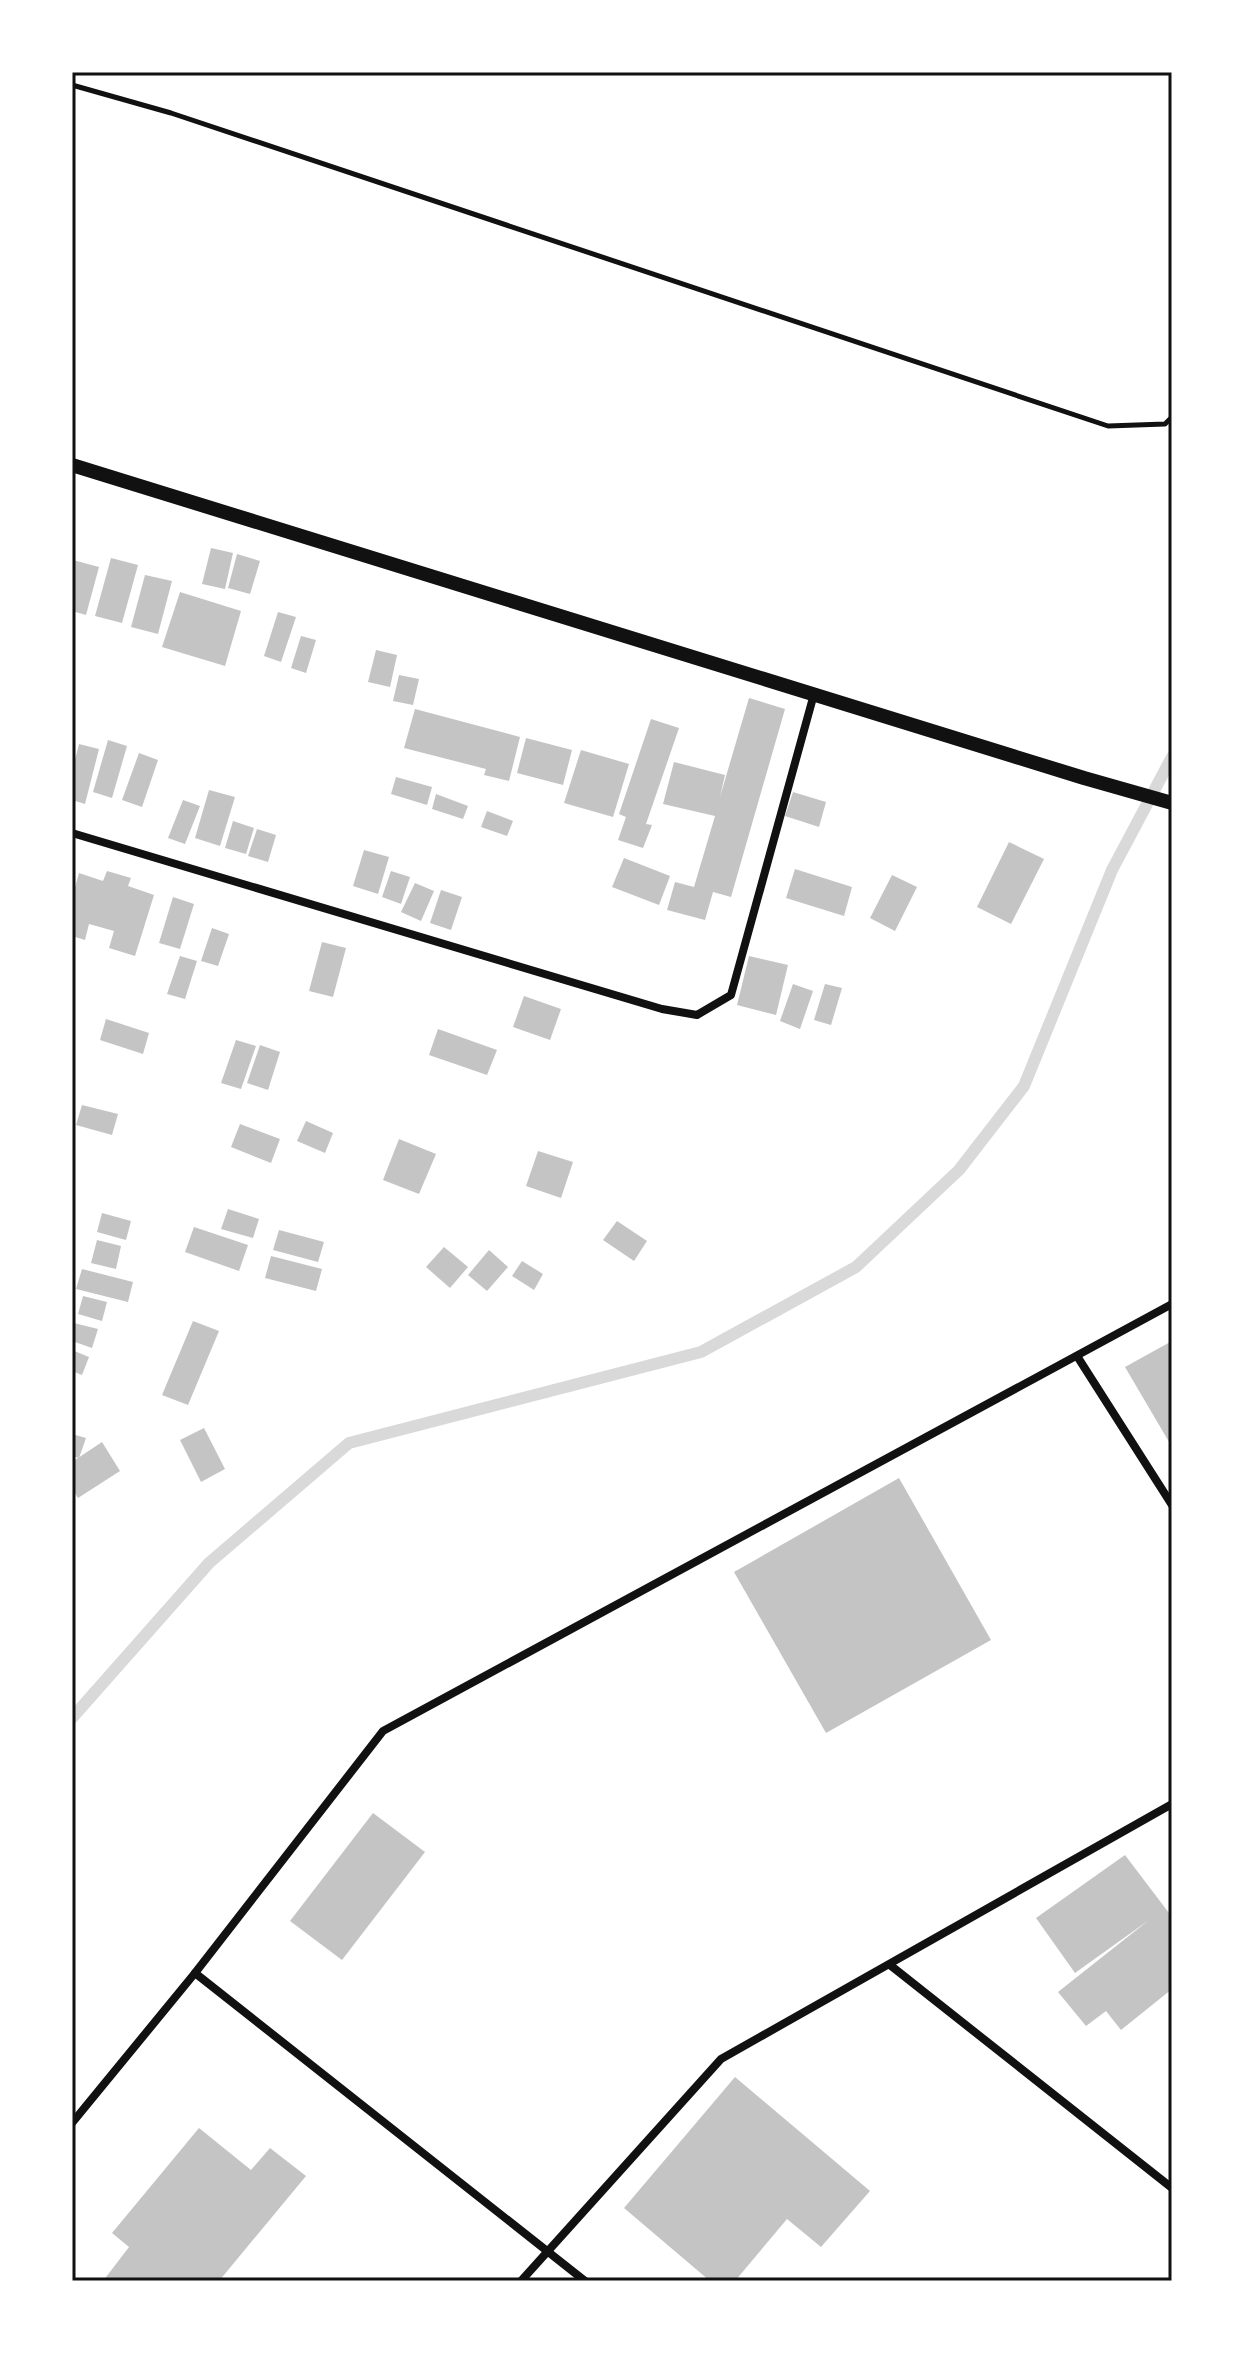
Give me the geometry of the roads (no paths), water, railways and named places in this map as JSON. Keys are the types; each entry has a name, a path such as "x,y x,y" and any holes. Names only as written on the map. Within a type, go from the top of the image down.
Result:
{"street":[{"path":"72,465 1172,803"},
{"path":"72,833 662,1009 697,1015 731,995 814,694"},
{"path":"72,2123 195,1973 383,1731 1172,1304"},
{"path":"1077,1356 1172,1505"},
{"path":"521,2281 721,2059 1172,1804"},
{"path":"890,1965 1172,2188"},
{"path":"195,1973 585,2281"}],"waterway":[{"path":"72,1718 209,1563 349,1443 701,1352 856,1267 959,1170 1024,1086 1112,870 1172,757"}]}
